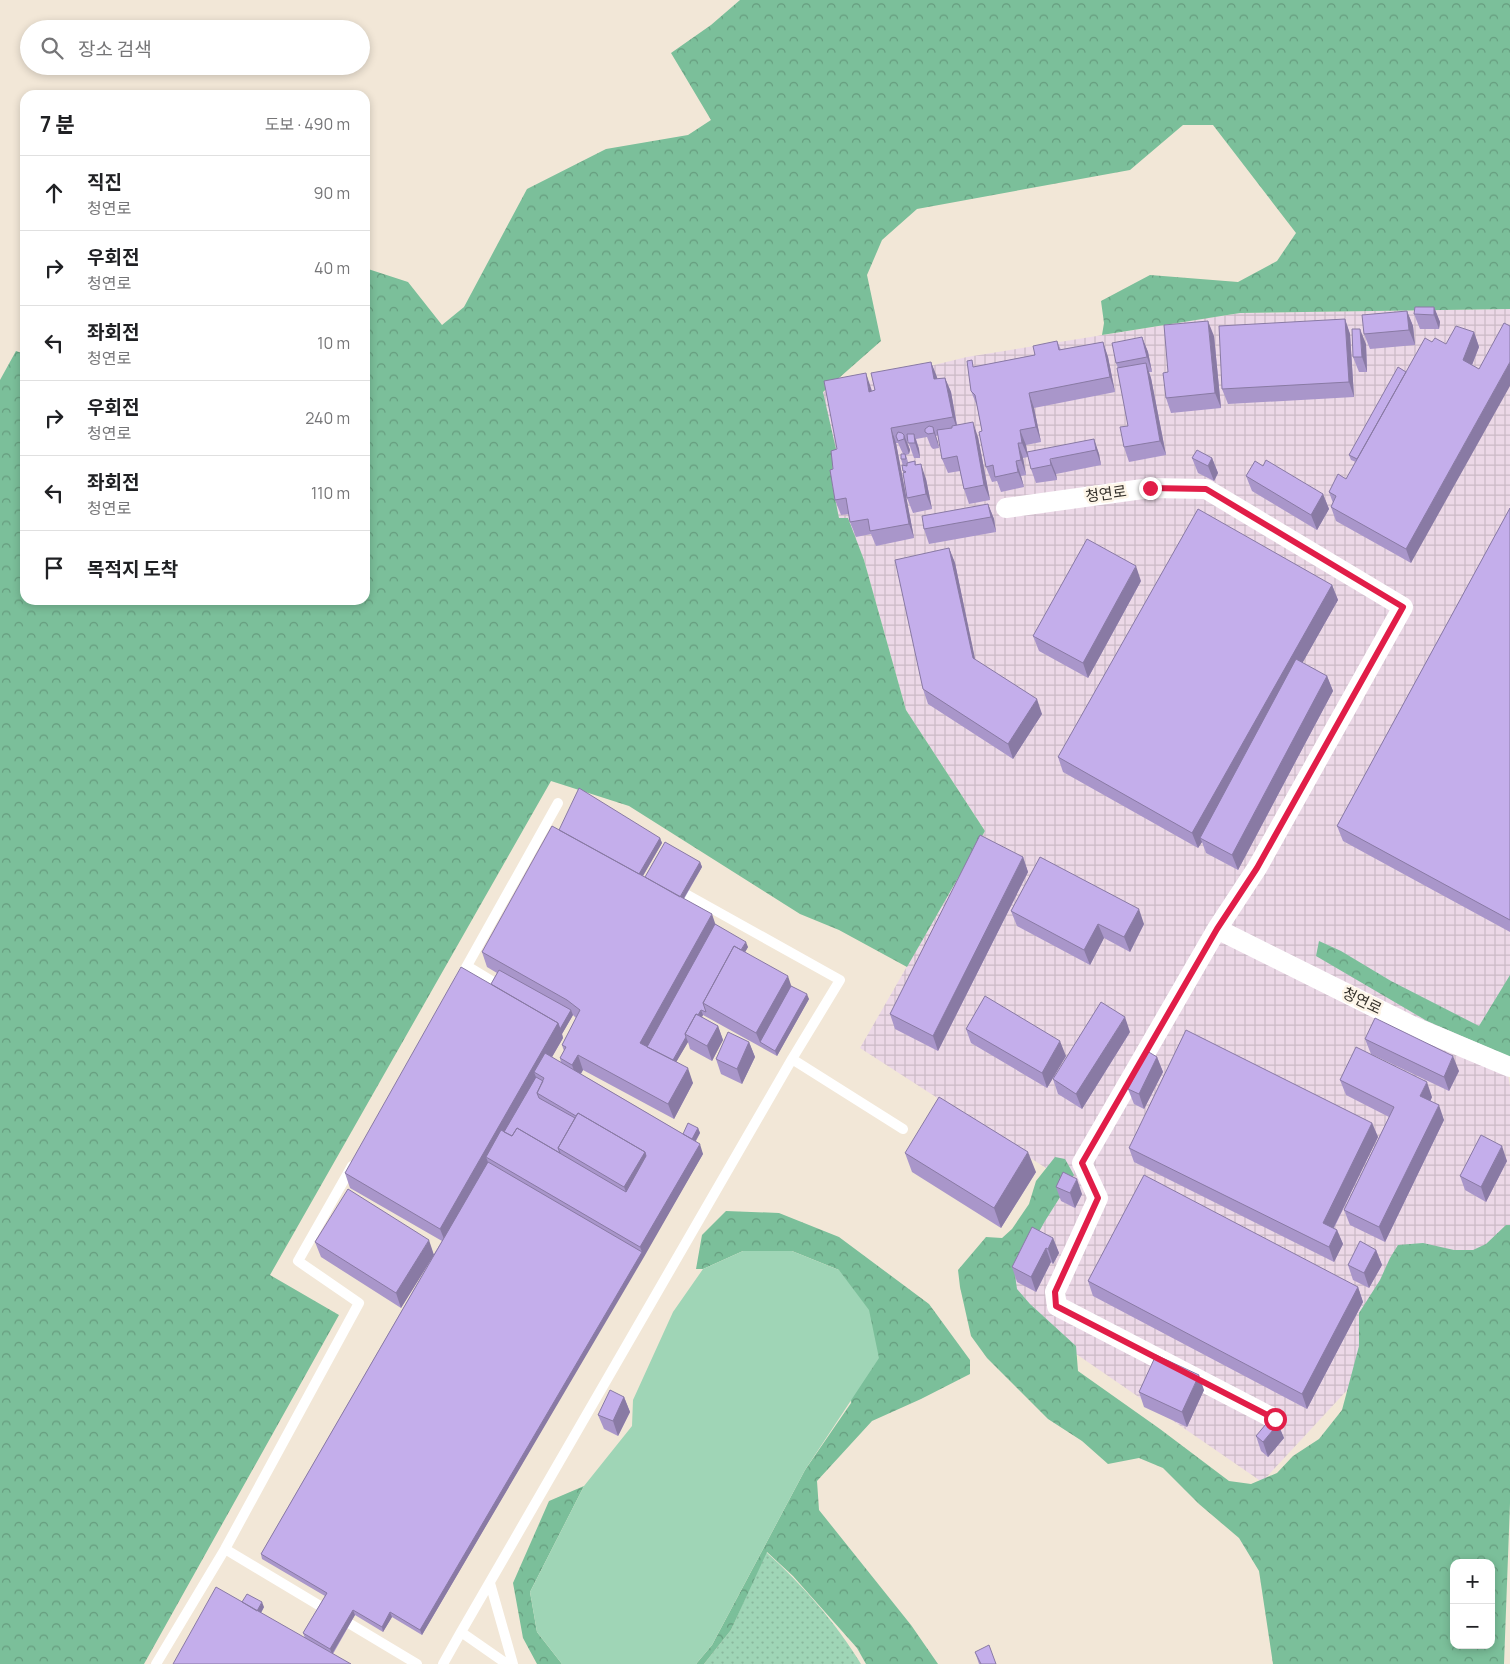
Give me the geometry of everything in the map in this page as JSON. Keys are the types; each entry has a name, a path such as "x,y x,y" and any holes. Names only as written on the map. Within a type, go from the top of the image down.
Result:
{"street":[{"name":"청연로","path":"1006,508 1150,488 1206,489 1403,607 1257,868 1217,929 1082,1163 1098,1198 1055,1292 1056,1306 1275,1419"},
{"name":"청연로","path":"1217,929 1412,1026 1510,1066"}],"lane":[{"path":"452,991 558,803"},
{"path":"443,1664 792,1059 840,980 684,894"},
{"path":"467,966 506,990"},
{"path":"792,1059 903,1129"},
{"path":"156,1664 225,1549 360,1303 298,1261 356,1160"},
{"path":"225,1549 417,1664"},
{"path":"490,1583 513,1664"},
{"path":"460,1632 507,1664"}],"shaded area":[{"path":"1510,309 1510,1010 1499,1023 1510,1086 1510,1245 1402,1331 1262,1482 992,1296 1063,1179 860,1048 985,831 906,710 864,560 856,540 839,519 832,483 823,392 967,357 1240,313"}],"green space":[{"path":"740,0 1510,0 1510,309 1240,313 1102,335 1104,323 1101,301 1150,275 1238,282 1277,261 1296,233 1213,125 1183,125 1130,170 917,209 882,240 867,275 881,341 823,392 838,458 833,460 832,483 839,518 848,518 864,560 906,710 985,831 907,967 839,930 800,914 629,806 551,781 270,1275 339,1315 144,1664 0,1664 0,380 16,351 20,352 20,605 370,605 370,270 408,282 442,325 464,307 527,189 606,149 688,135 711,120 671,53 711,25"},
{"path":"1319,941 1341,951 1391,981 1479,1026 1510,975 1510,1057 1427,1021 1316,956"},
{"path":"1055,1157 1065,1159 1074,1175 1045,1221 1015,1275 1017,1289 1030,1304 1076,1346 1078,1371 1229,1481 1251,1484 1277,1473 1293,1456 1319,1439 1342,1410 1359,1346 1359,1313 1380,1280 1398,1245 1423,1243 1454,1250 1473,1250 1486,1244 1506,1225 1510,1225 1510,1503 1504,1664 1273,1664 1259,1571 1239,1538 1199,1504 1163,1468 1139,1458 1108,1464 1082,1441 1048,1419 987,1358 971,1336 958,1270 986,1237 1002,1238 1012,1229 1029,1204 1036,1181"},
{"path":"726,1211 779,1213 839,1237 929,1304 970,1360 970,1374 872,1421 817,1481 819,1510 911,1625 938,1664 866,1664 857,1648 793,1576 767,1552 731,1630 704,1664 696,1664 712,1645 805,1470 851,1403 839,1270 792,1251 743,1251 703,1269 696,1269 702,1235"},
{"path":"743,1251 792,1251 839,1270 869,1310 879,1358 805,1470 712,1645 696,1664 562,1664 537,1632 530,1592 584,1486 632,1426 633,1400 673,1312 703,1269"},
{"path":"584,1486 530,1592 537,1632 562,1664 537,1664 523,1638 513,1583 549,1501"},
{"path":"766,1552 818,1605 841,1634 861,1664 704,1664 731,1630"}],"building":[{"path":"1415,307 1434,307 1434,315 1414,314"},
{"path":"1407,311 1409,330 1364,334 1362,315"},
{"path":"1345,319 1349,382 1222,389 1219,326"},
{"path":"1208,321 1215,393 1166,398 1163,373 1168,372 1164,325"},
{"path":"1504,323 1510,326 1510,362 1406,549 1331,507 1336,496 1329,492 1338,474 1346,479 1425,338 1432,342 1435,338 1446,344 1456,326 1474,332 1463,360 1479,369"},
{"path":"1352,329 1360,329 1362,357 1353,357"},
{"path":"1142,337 1147,357 1116,363 1112,343"},
{"path":"1057,341 1059,350 1103,342 1110,377 1029,393 1036,427 1020,430 1022,443 1018,443 1021,460 1016,461 1018,472 995,477 993,465 986,467 979,432 982,431 975,395 971,391 967,361 972,360 973,367 1035,355 1033,346"},
{"path":"931,362 934,379 945,378 953,417 891,428 909,524 870,531 868,519 850,522 846,498 835,500 830,470 833,469 831,451 837,449 824,381 866,373 869,392 875,390 871,373"},
{"path":"1146,363 1160,441 1124,447 1120,427 1128,426 1117,368"},
{"path":"1398,367 1406,372 1357,459 1349,455"},
{"path":"973,422 984,485 964,489 957,456 942,459 937,430"},
{"path":"929,426 933,427 934,433 928,434 925,432 925,429"},
{"path":"898,432 904,435 904,439 898,441 896,436"},
{"path":"907,434 914,434 915,443 908,443"},
{"path":"1094,439 1096,450 1050,459 1051,465 1031,469 1027,452"},
{"path":"1197,450 1212,458 1208,466 1192,458"},
{"path":"901,454 905,454 906,459 901,459"},
{"path":"1266,460 1323,494 1311,515 1246,476 1255,461 1263,466"},
{"path":"915,461 915,465 921,464 926,494 907,498 903,473 906,472 903,471 902,465 907,466 907,463"},
{"path":"988,504 991,517 924,529 922,516"},
{"path":"1510,508 1510,920 1337,826"},
{"path":"1198,509 1332,585 1192,833 1058,757"},
{"path":"1087,539 1136,566 1083,663 1033,636"},
{"path":"949,548 973,658 1037,699 1008,744 923,689 895,560"},
{"path":"1296,659 1327,676 1232,855 1200,838"},
{"path":"579,788 660,838 639,874 559,830"},
{"path":"552,826 712,914 640,1043 688,1068 668,1104 578,1055 572,1065 560,1058 566,1047 562,1045 580,1010 567,1000 482,952"},
{"path":"980,835 1023,857 933,1036 890,1014"},
{"path":"665,842 700,862 680,897 645,877"},
{"path":"1040,857 1139,909 1124,937 1098,924 1084,950 1011,911"},
{"path":"715,924 746,942 741,950 734,946 703,1003 706,1012 701,1010 698,1015 696,1014 673,1060 647,1047"},
{"path":"734,946 788,976 756,1033 703,1003"},
{"path":"461,967 558,1023 440,1229 345,1173"},
{"path":"499,970 571,1010 560,1029 558,1023 491,984"},
{"path":"791,986 807,994 775,1051 760,1042"},
{"path":"985,996 1060,1041 1042,1073 966,1029"},
{"path":"1101,1002 1125,1017 1076,1094 1053,1079"},
{"path":"696,1014 718,1026 707,1046 685,1034"},
{"path":"1375,1018 1453,1056 1444,1077 1365,1039"},
{"path":"1186,1030 1372,1123 1323,1223 1337,1230 1329,1247 1129,1148"},
{"path":"728,1032 749,1042 737,1069 716,1059"},
{"path":"1356,1047 1427,1082 1420,1096 1439,1105 1379,1227 1344,1210 1394,1107 1340,1080"},
{"path":"1147,1051 1157,1057 1139,1094 1128,1089"},
{"path":"545,1053 700,1144 640,1247 486,1157 501,1130 512,1136 517,1128 626,1192 646,1156 645,1152 578,1113 576,1116 537,1093 544,1078 534,1072"},
{"path":"536,1077 543,1081 537,1093 539,1098 575,1118 558,1148 560,1153 517,1128 512,1136 504,1132"},
{"path":"939,1097 1028,1152 994,1208 905,1153"},
{"path":"578,1113 645,1152 624,1187 558,1148"},
{"path":"688,1123 698,1128 692,1139 683,1134"},
{"path":"1481,1135 1502,1146 1481,1187 1460,1176"},
{"path":"488,1162 642,1252 420,1630 390,1612 382,1627 353,1610 330,1649 303,1633 327,1593 261,1554"},
{"path":"1063,1172 1077,1179 1070,1193 1056,1187"},
{"path":"1144,1175 1358,1287 1302,1394 1088,1281"},
{"path":"348,1189 429,1240 396,1293 315,1242"},
{"path":"1032,1227 1053,1238 1031,1277 1012,1267"},
{"path":"1360,1241 1376,1250 1364,1273 1348,1265"},
{"path":"1156,1355 1199,1375 1182,1412 1139,1392"},
{"path":"610,1390 624,1397 613,1421 598,1415"},
{"path":"1271,1418 1278,1424 1263,1442 1256,1436"},
{"path":"216,1587 351,1664 173,1664"},
{"path":"247,1594 262,1602 257,1611 242,1602"},
{"path":"989,1645 996,1664 981,1664 975,1652"}],"route":[{"path":"1150,488 1206,489 1403,607 1257,868 1217,929 1082,1163 1098,1198 1055,1292 1056,1306 1275,1419"}]}
